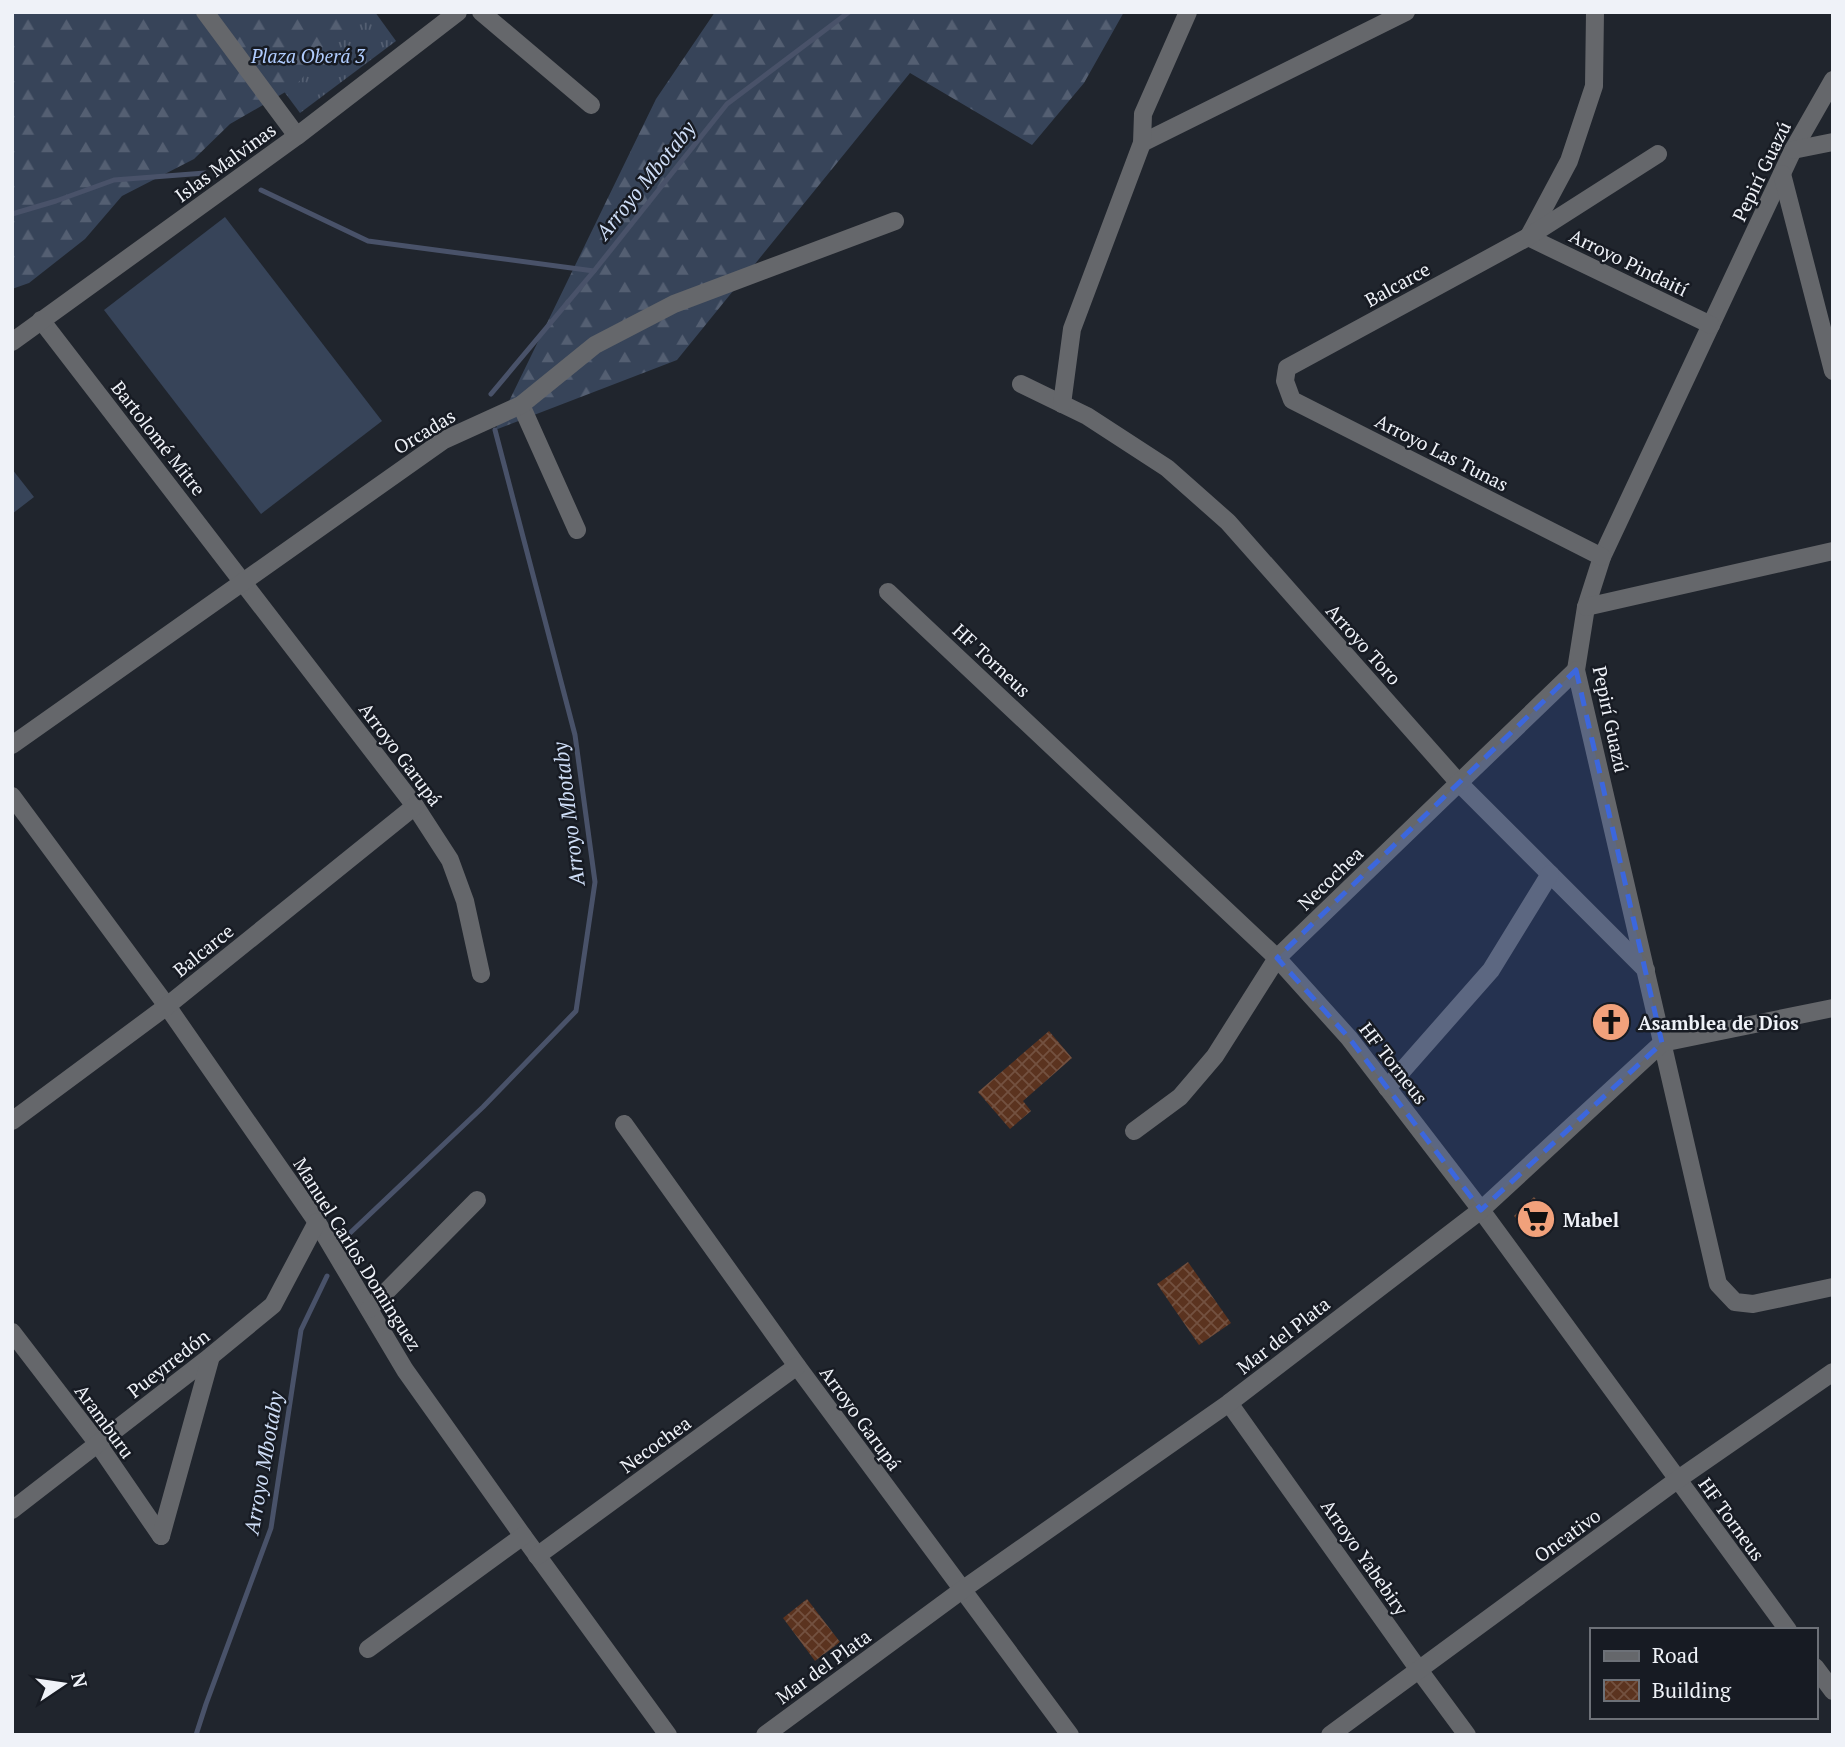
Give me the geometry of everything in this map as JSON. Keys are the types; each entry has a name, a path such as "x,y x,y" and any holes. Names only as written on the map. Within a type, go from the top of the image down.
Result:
{"street":[{"path":"205,12 297,136"},
{"name":"Islas Malvinas","path":"12,342 297,136 458,12"},
{"path":"481,12 591,105"},
{"path":"1062,404 1072,329 1142,143 1143,114 1188,12"},
{"path":"1142,143 1406,12"},
{"path":"1528,237 1569,161 1594,86 1595,12"},
{"name":"Pepirí Guazú","path":"1833,80 1793,150 1602,557 1586,607 1576,670 1717,1284 1735,1302 1753,1304 1833,1287"},
{"path":"1793,150 1833,142"},
{"name":"Balcarce","path":"1287,368 1528,237 1658,154"},
{"path":"1782,174 1833,371"},
{"name":"Orcadas","path":"12,746 443,440 521,405 595,345 674,304 895,221"},
{"name":"Arroyo Pindaití","path":"1528,237 1712,325"},
{"name":"Bartolomé Mitre","path":"41,320 243,582"},
{"name":"Arroyo Las Tunas","path":"1287,368 1284,382 1293,400 1602,557"},
{"name":"Arroyo Toro","path":"1021,383 1087,416 1167,468 1228,522 1459,783 1646,970"},
{"path":"521,405 578,530"},
{"path":"1586,607 1833,551"},
{"name":"Arroyo Garupá","path":"243,582 415,806 450,860 465,901 481,974"},
{"name":"HF Torneus","path":"888,592 1277,958 1349,1038 1481,1210 1786,1628"},
{"name":"Necochea","path":"1134,1131 1180,1097 1215,1056 1277,958 1576,670"},
{"name":"Manuel Carlos Dominguez","path":"12,796 167,1006 317,1222 405,1370 668,1735"},
{"name":"Balcarce","path":"12,1121 167,1006 415,806"},
{"path":"1387,1088 1491,970 1550,874"},
{"path":"1662,1043 1833,1009"},
{"name":"Mar del Plata","path":"765,1735 962,1590 1229,1403 1481,1210 1662,1043"},
{"name":"Arroyo Garupá","path":"624,1124 797,1366 1070,1735"},
{"path":"369,1309 477,1200"},
{"name":"Pueyrredón","path":"12,1510 273,1305 317,1222"},
{"name":"Aramburu","path":"12,1332 98,1444 161,1536 211,1356"},
{"name":"Necochea","path":"537,1556 797,1366"},
{"name":"Oncativo","path":"1330,1735 1677,1480 1833,1372"},
{"name":"Arroyo Yabebiry","path":"1229,1403 1467,1735"},
{"path":"368,1649 523,1536"},
{"path":"1817,1670 1833,1691"}],"highlighted area":[{"path":"1576,670 1662,1043 1481,1210 1349,1038 1277,958"}],"green space":[{"path":"12,12 350,12 343,33 294,87 230,124 194,159 122,196 85,239 29,283 12,289"},
{"name":"Plaza Oberá 3","path":"225,12 375,12 396,41 300,113"},
{"path":"715,12 1124,12 1084,83 1032,145 910,73 677,360 495,430 656,99"},
{"path":"225,217 382,421 261,514 104,310"},
{"path":"12,469 34,497 12,514"}],"building":[{"path":"1049,1031 1072,1058 1023,1101 1031,1111 1010,1129 978,1092"},
{"path":"1534,1197 1556,1221 1536,1239 1514,1216"},
{"path":"1188,1262 1231,1323 1199,1345 1157,1284"},
{"path":"807,1599 840,1642 815,1661 783,1618"}],"waterway":[{"name":"Arroyo Mbotaby","path":"491,394 594,271 727,104 849,12"},
{"path":"12,214 114,180 205,173"},
{"path":"261,190 368,241 594,271"},
{"name":"Arroyo Mbotaby","path":"349,1234 483,1107 576,1011 595,882 575,735 495,430"},
{"name":"Arroyo Mbotaby","path":"196,1735 271,1528 301,1330 327,1276"}],"place":[{"name":"Asamblea de Dios","path":"1611,1022"},
{"name":"Mabel","path":"1536,1219"}]}
